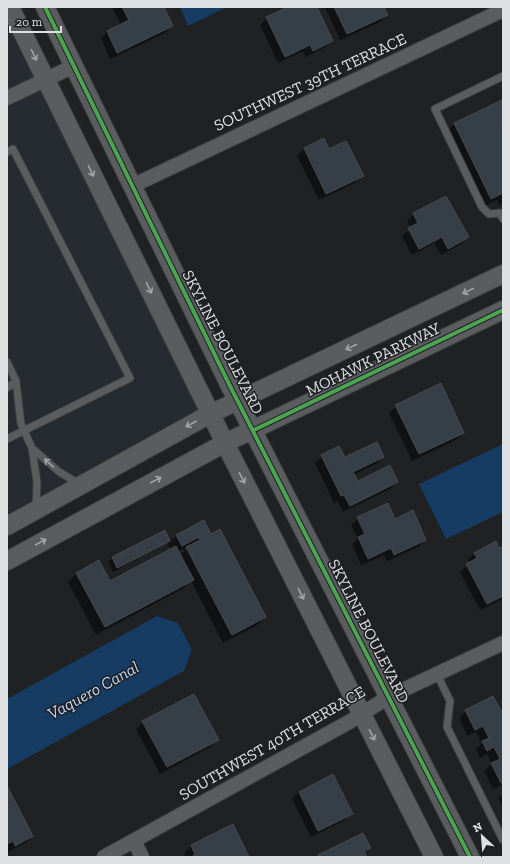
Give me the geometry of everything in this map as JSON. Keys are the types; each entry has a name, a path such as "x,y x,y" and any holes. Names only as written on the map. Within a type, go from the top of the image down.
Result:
{"street":[{"path":"10,7 210,414 434,857"},
{"name":"SKYLINE BOULEVARD","path":"45,7 132,186 470,857"},
{"name":"SOUTHWEST 39TH TERRACE","path":"132,186 503,10"},
{"path":"7,98 74,66"},
{"name":"MOHAWK PARKWAY","path":"7,526 210,414 503,274"},
{"name":"MOHAWK PARKWAY","path":"7,561 225,443 503,310"},
{"name":"SOUTHWEST 40TH TERRACE","path":"104,857 349,722 360,713 390,696 503,643"},
{"path":"134,841 142,857"}],"lane":[{"path":"503,76 435,109 482,207 490,214 500,212 503,219"},
{"path":"7,152 14,149 130,378 7,439"},
{"path":"7,362 16,381 23,431 32,448 37,482 36,510"},
{"path":"7,388 16,381"},
{"path":"32,448 58,471 81,485"},
{"path":"437,674 450,701 447,726 503,840"}],"shaded area":[{"path":"12,31 198,409 7,514 7,34"}],"water":[{"path":"180,7 227,7 188,26"},
{"path":"503,444 503,512 446,539 419,484"},
{"name":"Vaquero Canal","path":"157,616 178,623 192,650 184,671 7,769 7,699"}],"building":[{"path":"122,7 164,7 173,26 117,53 107,31 129,20"},
{"path":"288,7 317,7 333,41 313,51 310,45 285,57 266,17"},
{"path":"334,7 384,7 388,15 347,34"},
{"path":"502,100 503,193 491,199 454,123"},
{"path":"324,138 329,149 346,141 364,176 326,194 304,148"},
{"path":"446,196 469,237 448,249 442,237 419,249 408,228 418,223 413,213"},
{"path":"441,383 464,433 419,454 395,405"},
{"path":"377,442 384,457 353,472 358,481 390,465 398,482 350,506 344,495 341,496 321,455 339,446 345,457"},
{"path":"388,503 395,519 413,510 426,540 394,555 391,548 368,559 358,537 365,534 357,517"},
{"path":"204,520 211,534 220,529 266,617 232,635 186,547 200,540 199,537 182,546 176,535"},
{"path":"165,530 170,541 117,568 112,557"},
{"path":"496,541 499,548 503,546 503,596 487,604 466,564 477,558 474,553"},
{"path":"176,546 194,580 105,627 76,573 99,560 110,581"},
{"path":"194,694 219,740 167,767 142,721"},
{"path":"493,696 503,714 503,782 501,783 491,763 500,759 494,747 487,751 482,741 489,738 483,726 475,730 465,710"},
{"path":"333,774 353,814 318,831 299,792"},
{"path":"7,786 33,836 15,846 13,841 7,844"},
{"path":"233,824 249,857 191,857 195,855 191,845"},
{"path":"363,833 371,848 364,851 367,857 319,857 318,855"}],"cycle path":[{"path":"45,7 230,386 470,857"},
{"path":"254,430 503,310"}]}
